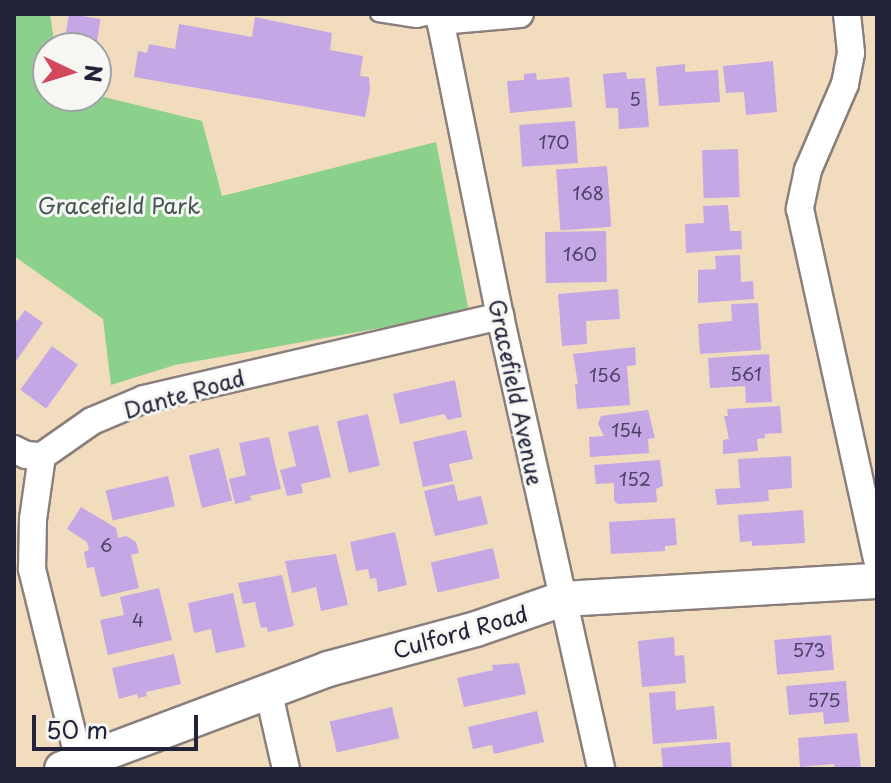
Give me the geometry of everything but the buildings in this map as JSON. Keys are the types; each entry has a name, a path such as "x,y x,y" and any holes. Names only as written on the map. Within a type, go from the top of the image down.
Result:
{"street":[{"path":"439,17 520,14"},
{"path":"847,14 851,53 845,84 808,170 800,209 877,559"},
{"name":"Gracefield Avenue","path":"439,17 500,316 601,769"},
{"name":"Dante Road","path":"42,456 92,421 144,399 500,316"},
{"path":"14,449 26,455 42,456 33,519 32,569 70,765"},
{"name":"Culford Road","path":"70,765 269,694 328,669 476,629 562,599 877,581"},
{"path":"269,694 286,769"}],"lane":[{"path":"378,14 417,20 439,17"}],"green space":[{"name":"Gracefield Park","path":"14,14 50,14 53,32 32,32 32,112 112,112 112,99 202,121 222,196 436,142 469,312 175,365 111,385 103,319 14,256"}]}
